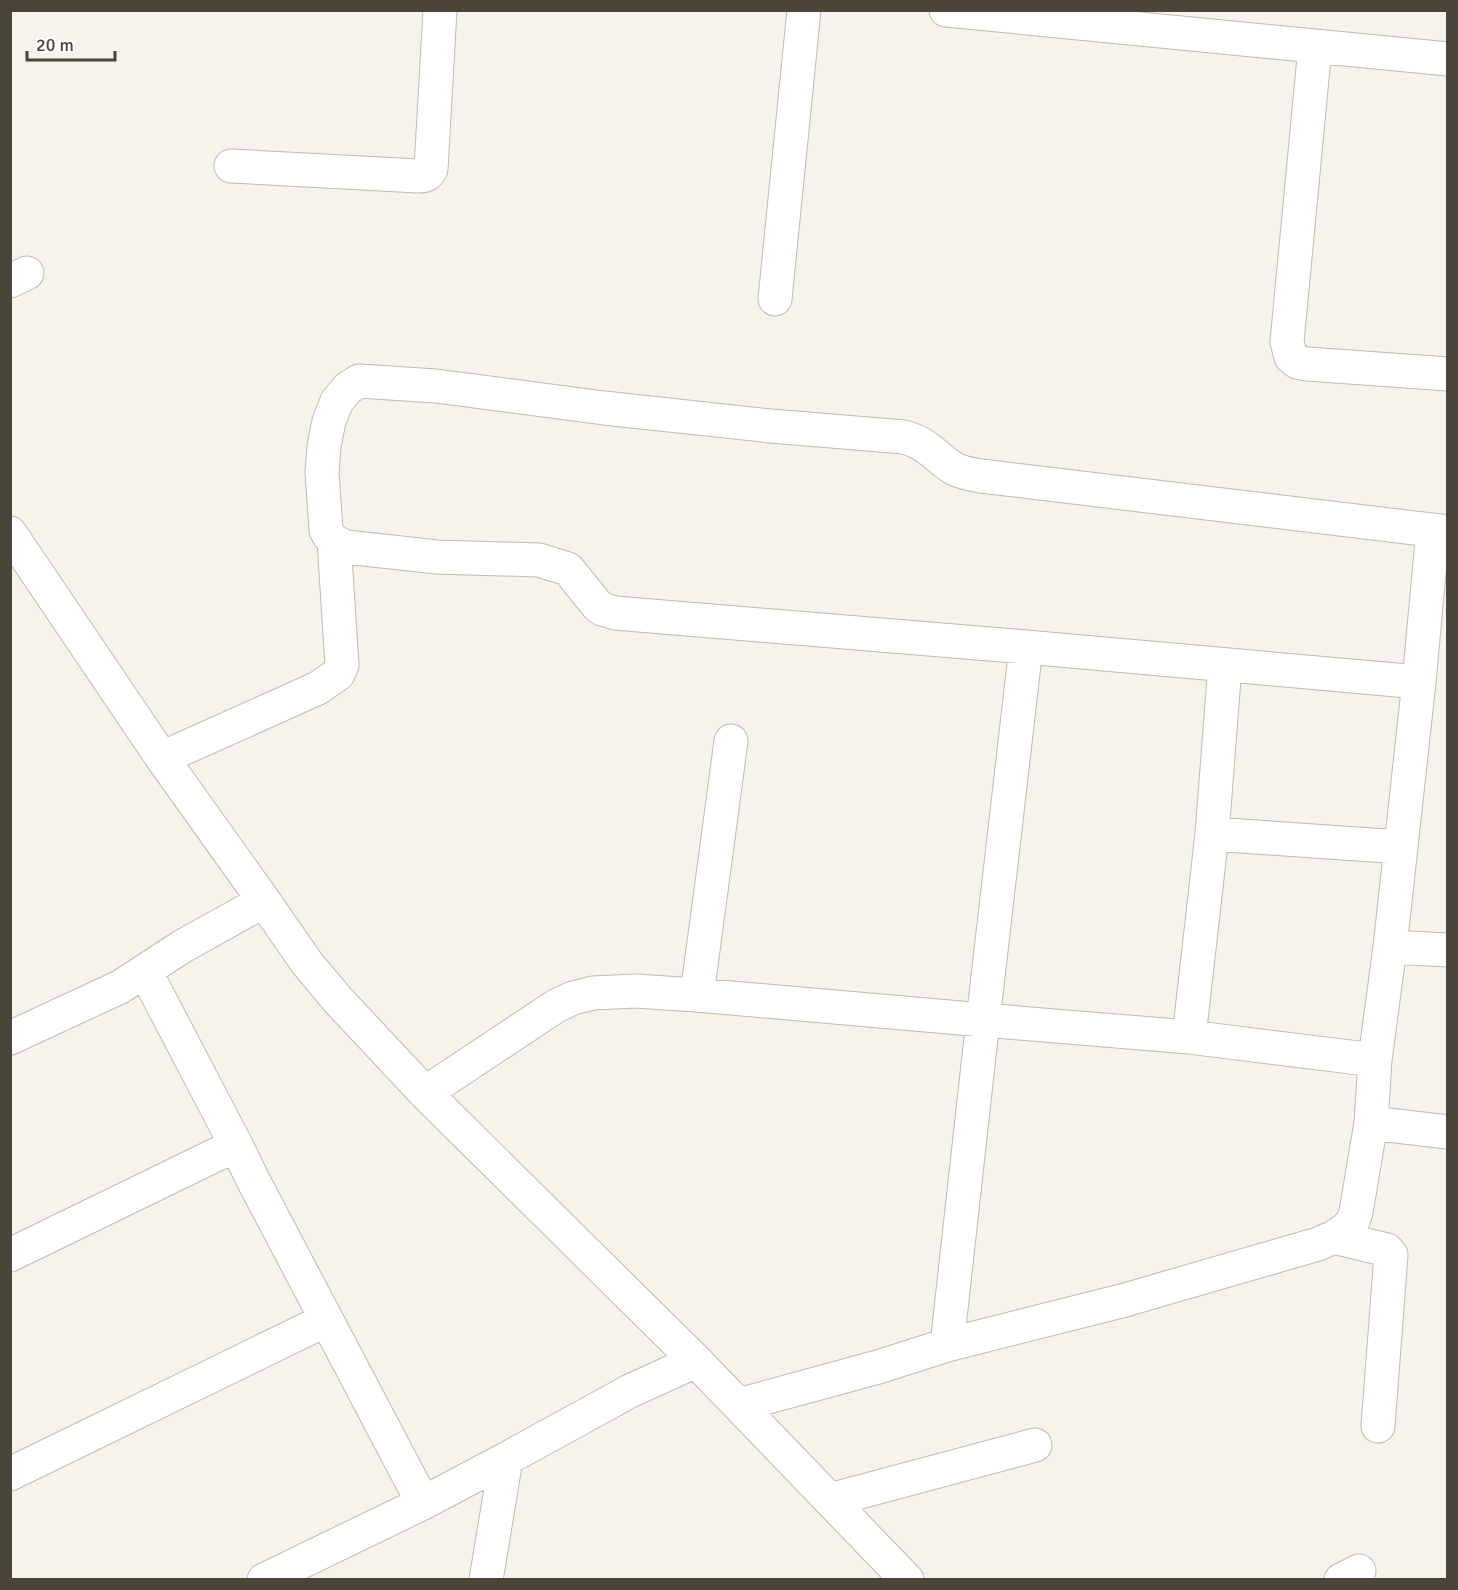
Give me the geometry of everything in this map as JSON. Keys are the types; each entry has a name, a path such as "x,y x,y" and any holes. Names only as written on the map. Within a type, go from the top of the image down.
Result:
{"street":[{"path":"231,166 418,176 428,174 431,169 440,10"},
{"path":"775,299 804,10"},
{"path":"946,10 1198,22 1315,47 1448,59"},
{"path":"1315,47 1287,342 1291,357 1297,362 1307,364 1448,374"},
{"path":"739,1405 878,1367 947,1345 1125,1300 1318,1244 1334,1237 1353,1221 1371,1123 1376,1060 1419,682 1440,531 981,476 954,468 925,445 904,437 771,426 604,408 436,386 359,381 348,388 337,401 329,421 322,473 326,530 328,536 346,547 438,557 539,560 568,569 597,605 615,613 1419,682"},
{"path":"10,533 162,758 307,963 337,999 425,1094 696,1361 907,1580"},
{"path":"162,758 318,687 338,674 342,665 334,541"},
{"path":"947,1345 1026,647"},
{"path":"1189,1037 1212,834 1225,665"},
{"path":"697,995 731,741"},
{"path":"1212,834 1401,847"},
{"path":"10,1038 120,987 183,946 264,901"},
{"path":"1390,947 1448,950"},
{"path":"145,971 423,1503"},
{"path":"425,1094 543,1015 573,998 593,993 635,991 1189,1037 1376,1060"},
{"path":"1371,1123 1448,1131"},
{"path":"10,1255 236,1145"},
{"path":"1334,1237 1387,1250 1391,1255 1378,1426"},
{"path":"10,1474 326,1320"},
{"path":"264,1580 423,1503 630,1391 696,1361"},
{"path":"830,1500 1035,1445"},
{"path":"486,1580 506,1459"}]}
